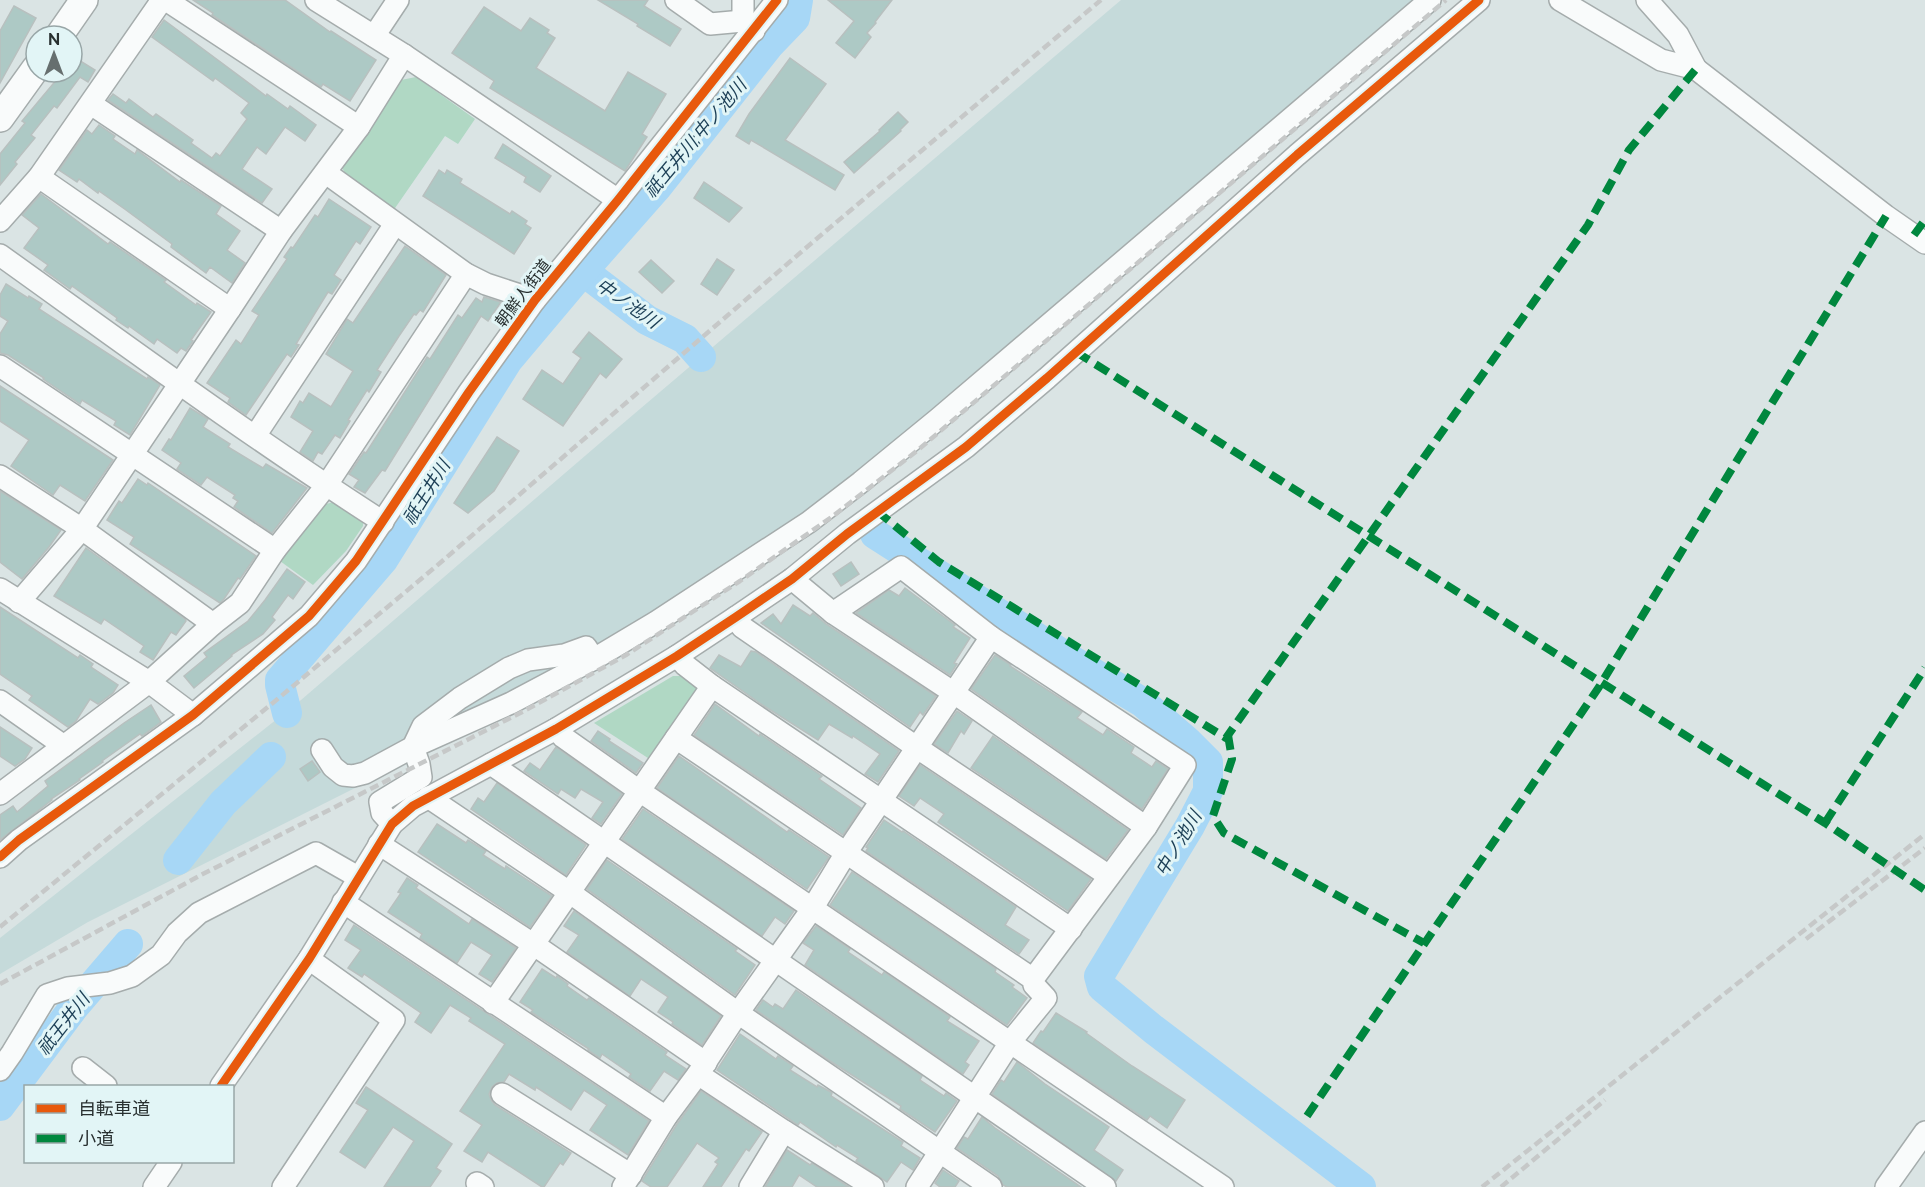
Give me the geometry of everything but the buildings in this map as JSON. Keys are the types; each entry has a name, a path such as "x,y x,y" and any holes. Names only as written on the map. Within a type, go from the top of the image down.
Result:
{"main road":[{"path":"67,24 84,0"},
{"path":"2,110 24,83"}],"street":[{"path":"0,221 39,177 164,0 359,127"},
{"path":"316,0 404,55 618,200"},
{"path":"374,36 398,0"},
{"path":"676,0 710,24 747,17"},
{"path":"322,750 333,767 343,775 353,776 365,773 412,747 511,703 594,659 809,522 861,482 1067,310 1430,0"},
{"path":"222,1085 309,959 392,824 412,806 556,729 677,656 792,579 847,534 966,447 1054,372 1297,155 1479,0"},
{"path":"1560,0 1661,60 1696,69 1886,216 1925,243"},
{"path":"1647,0 1678,35 1696,69"},
{"name":"朝鮮人街道","path":"0,857 19,840 193,715 309,616 356,561 469,392 535,300 618,200 747,17 775,4"},
{"path":"19,602 82,529 133,456 280,231 359,127 404,55"},
{"path":"91,104 280,231"},
{"path":"326,173 466,274 486,284 535,300"},
{"path":"39,177 230,309"},
{"path":"255,436 396,225"},
{"path":"0,255 326,486 383,522"},
{"path":"0,794 149,682 213,624 240,603 275,550 326,486 466,274"},
{"path":"0,366 275,550"},
{"path":"0,476 82,529 213,624"},
{"path":"833,613 901,567 992,637 1185,765 1146,827 1033,979"},
{"path":"792,579 833,613 954,693 1146,827"},
{"path":"0,589 149,682 193,715"},
{"path":"736,617 742,627 1109,876"},
{"path":"502,1094 627,1181 666,1117 702,1069 738,1013 812,909 916,747 992,637"},
{"path":"412,747 423,726 460,698 509,668 528,660 564,654 586,647 594,659"},
{"path":"677,656 712,686 1071,929"},
{"path":"493,1003 712,686"},
{"path":"0,701 64,746"},
{"path":"556,729 563,737 638,790 1011,1041 1216,1185"},
{"path":"676,738 1033,979 1034,985 1046,998 1011,1041 917,1187"},
{"path":"392,824 382,813 380,802 421,777 419,764 412,747"},
{"path":"491,764 1106,1187"},
{"path":"428,797 569,892 738,1013 991,1187"},
{"path":"379,844 533,945 784,1131 873,1187"},
{"path":"0,1070 47,995 68,988 110,983 132,976 161,955 177,933 199,913 315,853 358,877"},
{"path":"343,902 666,1117"},
{"path":"283,1187 394,1020 309,959"},
{"path":"82,1068 105,1085"},
{"path":"750,1187 784,1131"},
{"path":"1886,1187 1925,1132"},
{"path":"154,1187 170,1163"}],"shaded area":[{"path":"1121,0 1438,0 875,478 521,707 88,922 0,974 0,938 301,700"}],"green space":[{"path":"416,77 475,119 458,144 445,136 393,211 345,174 342,167 401,80"},
{"path":"334,502 363,522 363,526 346,551 313,585 280,561 322,505"},
{"path":"673,676 686,676 699,686 651,760 594,723"}],"waterway":[{"name":"祇王井川","path":"287,713 280,680 383,560 508,360 658,186 770,44 795,18 798,0"},
{"name":"中ノ池川","path":"583,271 647,320 685,339 701,357"},
{"name":"中ノ池川","path":"875,534 1073,661 1142,702 1208,762 1208,791 1190,826 1099,976 1102,987 1153,1029 1361,1187"},
{"name":"祇王井川","path":"178,860 223,803 271,757"},
{"name":"祇王井川","path":"0,1106 74,1007 128,944"}],"railway":[{"path":"0,927 440,563 814,241 1101,0"},
{"path":"0,984 201,875 524,711 626,655 740,581 833,516 918,450 1446,0"},
{"path":"1482,1187 1925,834"},
{"path":"1806,939 1925,848"},
{"path":"1501,1187 1605,1100"}],"marked path":[{"path":"877,511 939,562 1226,738 1588,225 1629,150 1696,69"},
{"path":"1307,1116 1599,687 1886,216"},
{"path":"1914,235 1925,220"},
{"path":"1076,352 1825,823 1925,890"},
{"path":"1825,823 1925,668"},
{"path":"1228,735 1232,759 1213,816 1224,833 1424,943"}],"cycle path":[{"path":"0,857 19,840 193,715 309,616 356,561 469,392 535,300 618,200 777,0"},
{"path":"222,1085 309,959 392,824 413,806 556,729 677,656 792,579 847,534 966,447 1047,378 1297,155 1479,0"}],"water label":[{"name":"祇王井川;中ノ池川","path":"695,138"}]}
